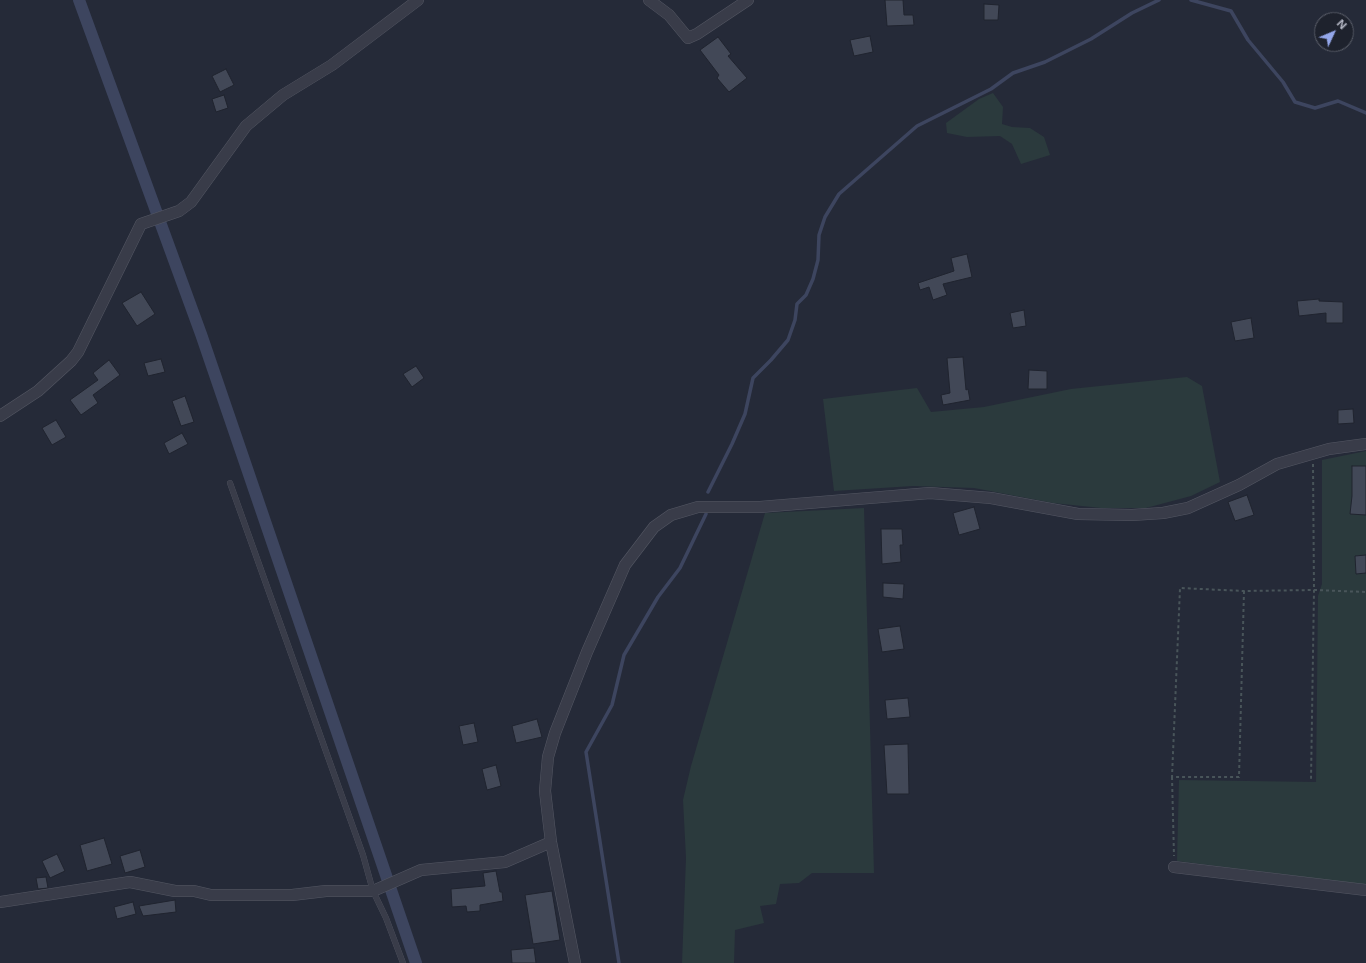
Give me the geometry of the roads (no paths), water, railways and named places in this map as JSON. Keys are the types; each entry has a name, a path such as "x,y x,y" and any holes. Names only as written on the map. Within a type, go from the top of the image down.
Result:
{"street":[{"path":"0,416 38,391 71,361 91,326 141,224 179,211 191,202 246,126 283,95 332,65 418,0"},
{"path":"649,0 669,15 688,38 697,34 748,0"},
{"path":"575,963 551,842 545,792 548,757 555,733 587,652 625,565 654,527 672,515 698,507 760,507 930,493 991,498 1078,514 1132,515 1163,513 1188,508 1239,485 1277,464 1313,453 1366,444"},
{"path":"0,902 130,882 175,891 194,891 211,895 292,895 326,891 373,891 421,870 505,862 551,842"},
{"path":"1174,867 1366,890"}],"lane":[{"path":"230,483 363,856 373,891 386,918 403,963"}],"waterway":[{"path":"79,0 201,334 416,963"},
{"path":"708,492 745,414 753,378 788,340 795,320 797,304 806,295 813,279 818,260 819,235 825,217 839,194 917,126 991,89 1013,73 1045,62 1091,39 1132,13 1159,0"},
{"path":"1191,0 1231,11 1248,40 1283,82 1295,102 1315,108 1338,101 1366,113"},
{"path":"619,963 586,752 612,705 624,655 658,597 680,568 706,514"}]}
